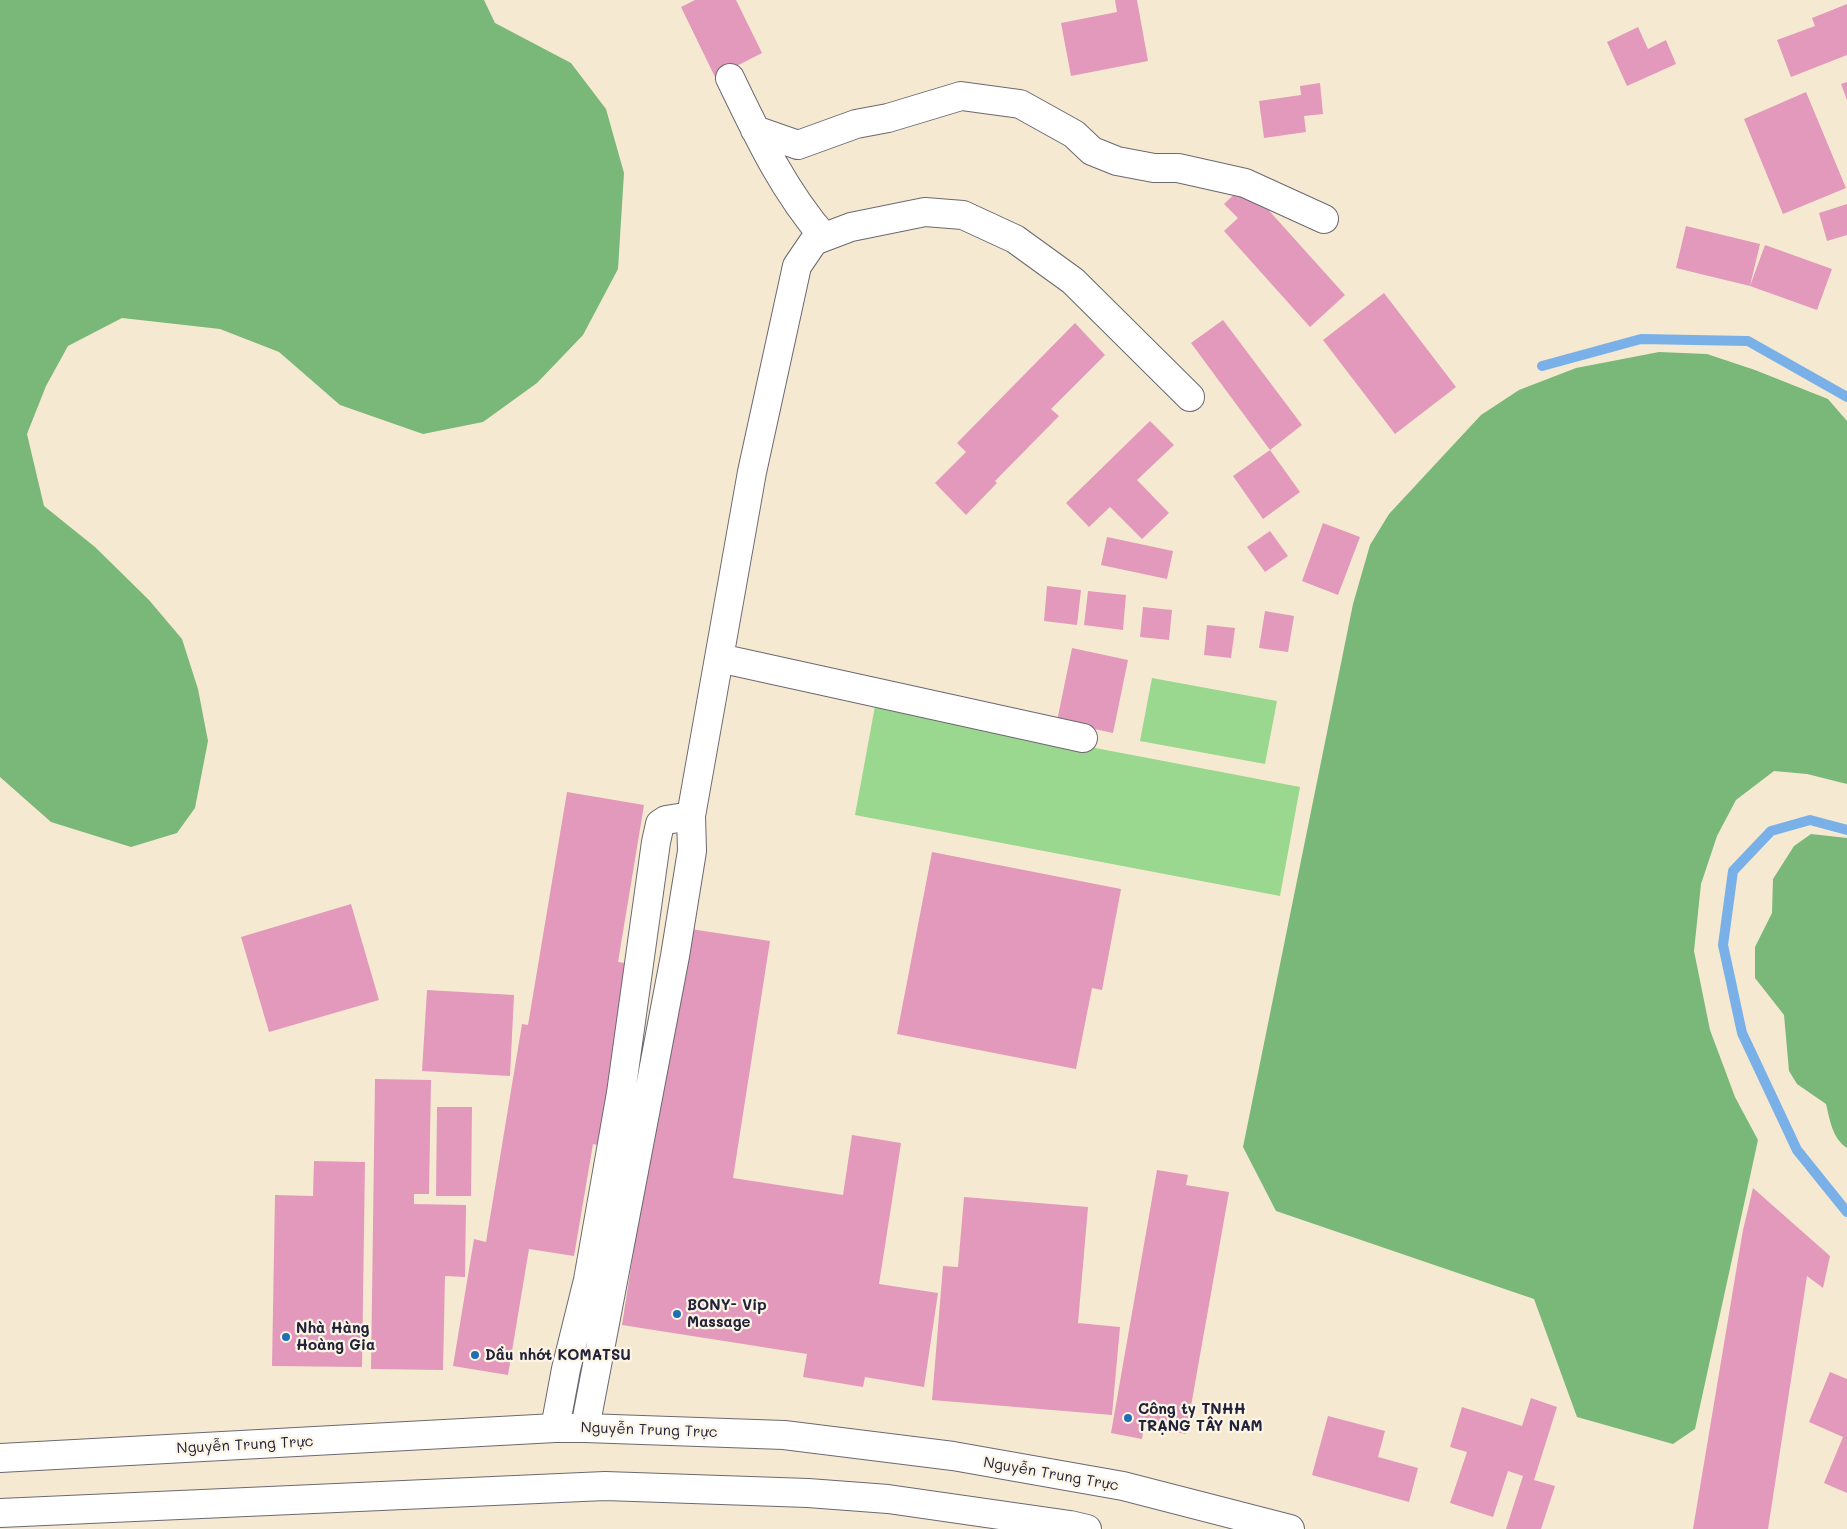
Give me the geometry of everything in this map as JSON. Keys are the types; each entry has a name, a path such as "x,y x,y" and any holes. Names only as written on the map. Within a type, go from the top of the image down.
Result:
{"main road":[{"path":"730,78 761,141 806,216 824,237"},
{"path":"761,141 798,144 856,124 888,118 961,96 1020,104 1074,134 1092,151 1117,161 1154,168 1178,168 1245,183 1324,219"},
{"path":"585,1428 675,956 692,851 691,816 752,472 796,266 814,241 851,227 925,212 963,214 1014,239 1073,280 1190,397"},
{"path":"719,658 1083,738"},
{"path":"555,1428 566,1368 588,1280 621,1093 660,824 666,820 691,816"},
{"name":"Nguyễn Trung Trực","path":"0,1458 555,1428 784,1435 953,1456 1123,1486 1290,1529"},
{"path":"0,1513 605,1486 808,1492 888,1499 1087,1529"}],"green space":[{"path":"0,0 484,0 495,23 571,63 606,109 624,173 618,269 583,335 537,383 483,422 423,434 340,405 279,352 220,329 122,318 68,346 46,386 27,434 44,506 95,547 149,600 182,639 198,689 208,741 195,808 177,833 131,847 51,822 0,777"},
{"path":"1659,352 1707,354 1755,370 1828,399 1847,421 1847,784 1807,774 1774,771 1736,800 1717,836 1701,884 1694,951 1710,1030 1735,1097 1758,1140 1695,1429 1673,1444 1577,1417 1534,1299 1276,1211 1243,1147 1353,604 1370,545 1389,514 1481,415 1519,390 1576,368"},
{"path":"1152,678 1277,701 1265,764 1140,741"},
{"path":"875,706 1300,787 1280,896 855,815"},
{"path":"1811,834 1847,838 1847,1148 1835,1134 1826,1104 1797,1084 1789,1071 1784,1015 1755,978 1755,947 1772,913 1773,879 1794,846"}],"building":[{"path":"695,0 736,0 762,53 715,77 681,7"},
{"path":"1115,0 1137,0 1148,61 1071,76 1061,23 1117,12"},
{"path":"1847,4 1847,55 1791,77 1777,40 1815,26 1812,18"},
{"path":"1638,27 1648,49 1666,40 1676,64 1627,86 1607,42"},
{"path":"1847,82 1847,100 1841,84"},
{"path":"1320,83 1323,114 1304,116 1306,132 1264,138 1259,101 1301,95 1300,86"},
{"path":"1806,92 1846,188 1783,214 1744,119"},
{"path":"1245,184 1345,295 1310,327 1224,231 1238,218 1224,204"},
{"path":"1847,204 1847,235 1827,241 1819,213"},
{"path":"1686,226 1760,244 1750,286 1676,268"},
{"path":"1765,245 1832,269 1817,310 1750,286"},
{"path":"1384,293 1456,387 1395,434 1323,340"},
{"path":"1223,320 1302,425 1270,450 1191,343"},
{"path":"1075,323 1105,355 1051,409 1059,416 995,481 997,483 966,515 935,483 966,452 957,443"},
{"path":"1150,421 1174,445 1137,480 1169,513 1142,539 1110,507 1089,527 1066,503"},
{"path":"1270,450 1300,492 1263,519 1233,476"},
{"path":"1323,523 1360,537 1338,595 1302,581"},
{"path":"1270,531 1288,556 1265,572 1247,547"},
{"path":"1107,537 1173,551 1167,579 1101,565"},
{"path":"1047,586 1081,590 1077,625 1044,621"},
{"path":"1088,591 1126,595 1123,630 1084,625"},
{"path":"1143,607 1172,610 1169,640 1140,637"},
{"path":"1265,611 1294,616 1288,652 1259,648"},
{"path":"1207,625 1235,628 1231,658 1204,655"},
{"path":"1072,648 1128,660 1113,733 1057,721"},
{"path":"567,792 644,805 618,962 632,964 602,1146 593,1144 574,1256 529,1249 508,1375 453,1366 474,1239 486,1242 522,1024 528,1025"},
{"path":"932,852 1121,889 1102,990 1092,988 1076,1069 897,1034"},
{"path":"351,904 379,1000 269,1032 241,937"},
{"path":"684,928 770,941 733,1178 843,1195 852,1135 901,1143 879,1284 938,1293 924,1387 865,1377 863,1387 803,1377 807,1354 622,1325"},
{"path":"427,990 514,995 510,1076 422,1071"},
{"path":"375,1079 431,1080 429,1194 414,1194 414,1204 466,1205 465,1277 445,1276 443,1370 371,1369"},
{"path":"437,1107 472,1107 471,1196 436,1196"},
{"path":"314,1161 365,1162 362,1367 272,1366 275,1195 313,1196"},
{"path":"1157,1170 1188,1175 1186,1185 1229,1192 1186,1434 1144,1426 1142,1439 1111,1433"},
{"path":"1753,1188 1830,1256 1823,1288 1807,1276 1768,1529 1693,1529 1743,1230"},
{"path":"964,1197 1088,1207 1078,1323 1120,1327 1112,1415 932,1400 943,1266 958,1267"},
{"path":"1830,1372 1847,1379 1847,1493 1824,1483 1843,1437 1809,1422"},
{"path":"1531,1398 1557,1407 1534,1480 1555,1486 1541,1529 1506,1529 1523,1476 1508,1471 1493,1517 1450,1503 1467,1452 1450,1447 1462,1407 1522,1426"},
{"path":"1328,1416 1385,1431 1378,1457 1418,1468 1409,1502 1312,1475"}],"waterway":[{"path":"1542,366 1641,339 1748,341 1847,397"},
{"path":"1847,830 1810,820 1771,831 1733,871 1723,945 1742,1033 1797,1150 1847,1212"}],"place":[{"name":"BONY- Vip Massage","path":"677,1314"},
{"name":"Nhà Hàng Hoàng Gia","path":"286,1337"},
{"name":"Dầu nhớt KOMATSU","path":"475,1355"},
{"name":"Công ty TNHH TRẠNG TÂY NAM","path":"1128,1418"}]}
